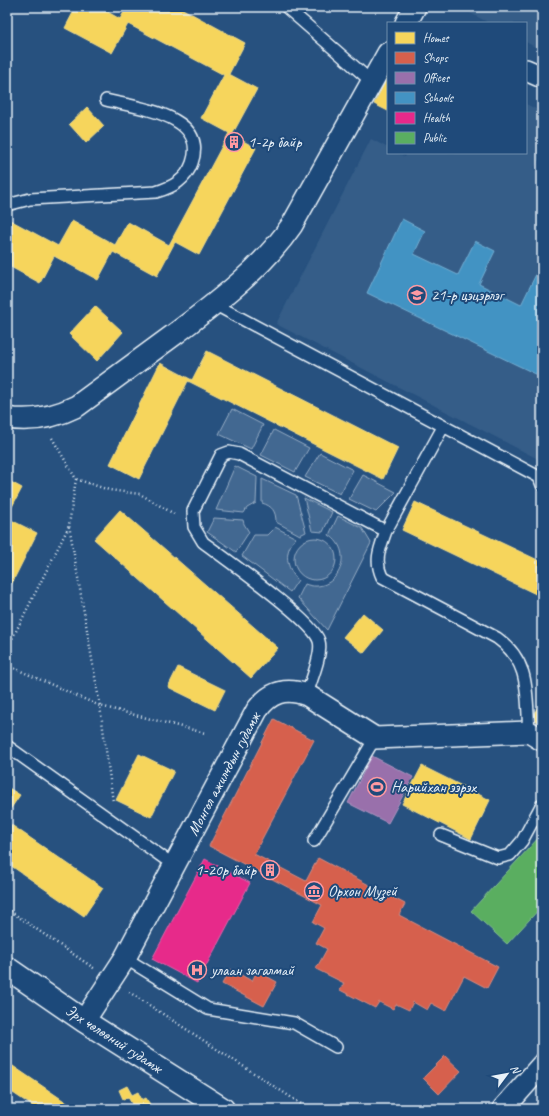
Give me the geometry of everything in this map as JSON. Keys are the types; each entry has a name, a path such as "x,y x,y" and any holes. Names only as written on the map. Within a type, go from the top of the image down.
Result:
{"main road":[{"name":"Эрх чөлөөний гудамж","path":"8,970 84,1021 223,1109"}],"street":[{"path":"7,418 19,420 39,419 62,414 77,406 214,304 263,261 279,244 292,225 387,55"},
{"path":"527,70 542,77"},
{"name":"Монгол ажилчдын гудамж","path":"84,1021 125,958 257,710 265,700 276,694 288,691 307,695 375,738"},
{"path":"375,738 535,736"},
{"path":"503,1109 542,1065"}],"lane":[{"path":"286,7 372,82"},
{"path":"7,205 30,199 156,192 169,188 179,182 189,172 194,159 193,145 190,133 181,123 167,115 106,100"},
{"path":"214,304 539,477 542,485"},
{"path":"443,427 386,531 378,554 378,567 382,578 497,638 509,647 520,663 526,684 535,736"},
{"path":"307,695 320,652 319,641 313,630 288,607 203,542 194,527 193,511 221,455 229,452 239,454 386,531"},
{"path":"314,841 375,738"},
{"path":"7,746 175,866"},
{"path":"441,835 498,858 510,855 522,841 542,804"},
{"path":"125,958 208,1010 294,1022 336,1046"}],"path":[{"path":"39,419 76,479 70,526 100,706 116,824"},
{"path":"76,479 109,490 140,494 176,515"},
{"path":"7,649 70,526"},
{"path":"7,665 100,706 205,732"},
{"path":"7,909 111,980 309,1109"}],"shaded area":[{"path":"459,7 542,7 542,51 527,43 527,22 487,22"},
{"name":"21-р цэцэрлэг","path":"527,104 542,112 542,154 534,169 542,174 542,461 276,324 371,139 387,147 387,154 400,154 405,157 406,154 527,154"},
{"path":"232,409 263,425 251,449 219,434"},
{"path":"274,430 309,448 295,472 261,455"},
{"path":"320,453 353,470 340,494 305,477"},
{"path":"235,466 257,477 256,503 247,508 244,513 216,510"},
{"path":"363,475 396,492 376,512 349,499"},
{"path":"262,479 296,495 306,532 300,535 276,522 273,510 262,503"},
{"path":"304,498 332,512 323,532 312,531"},
{"path":"338,516 362,528 371,543 327,630 298,598 305,584 316,586 326,584 334,579 339,571 342,562 341,552 337,543 329,535"},
{"path":"214,518 243,520 249,532 236,552 207,532"},
{"path":"275,527 296,538 289,548 288,559 291,570 298,580 290,592 242,556 254,535 267,535"},
{"path":"315,538 330,544 336,559 330,574 315,580 300,574 294,559 300,544"}],"building: Homes":[{"name":"1-2р байр","path":"76,7 99,7 120,19 127,7 179,7 245,43 229,74 257,89 232,135 256,148 199,255 175,242 157,276 113,252 98,280 54,256 40,283 7,265 7,226 10,220 58,246 72,221 115,245 128,222 169,245 229,133 201,118 224,75 128,24 112,53 65,28"},
{"path":"387,79 387,110 374,104"},
{"path":"87,107 104,126 86,143 69,124"},
{"path":"95,306 123,332 97,361 69,334"},
{"path":"207,351 398,448 383,479 188,381 139,479 110,464 160,363 192,380"},
{"path":"7,480 22,488 7,516"},
{"path":"415,502 542,562 542,597 402,530"},
{"path":"120,510 278,648 251,678 94,539"},
{"path":"7,518 37,533 7,593"},
{"path":"363,613 383,630 364,653 343,637"},
{"path":"178,667 225,690 215,710 168,687"},
{"path":"542,698 542,724 532,719"},
{"path":"139,754 174,771 151,817 116,800"},
{"path":"422,766 490,800 471,839 402,804"},
{"path":"7,787 20,795 7,814"},
{"path":"7,822 103,888 84,916 7,863"},
{"path":"7,1062 76,1109 37,1109 7,1089"},
{"path":"127,1086 132,1095 138,1092 142,1100 146,1098 151,1106 140,1109 138,1104 133,1106 128,1097 123,1099 119,1090"}],"building: Shops":[{"name":"1-20р байр","path":"274,719 314,740 254,854 306,881 318,858 405,904 399,915 498,967 487,988 464,976 446,1011 431,1003 427,1010 413,1002 409,1010 396,1004 393,1009 379,1002 375,1008 340,990 344,983 316,969 327,949 316,943 324,928 313,922 322,905 209,846"},
{"path":"230,969 252,981 257,971 277,982 264,1006 222,984"},
{"path":"445,1056 461,1071 439,1094 423,1078"}],"building: Offices":[{"path":"372,756 413,777 388,823 348,803"}],"building: Schools":[{"name":"21-р цэцэрлэг","path":"402,219 425,231 414,254 458,275 475,241 495,251 479,284 521,305 541,264 542,265 542,377 367,293"}],"building: Health":[{"path":"205,859 250,883 197,983 152,959"}],"building: Public":[{"path":"542,834 542,906 507,944 471,911"}],"place":[{"name":"1-2р байр","path":"234,142"},
{"name":"21-р цэцэрлэг","path":"417,295"},
{"name":"Нарийхан ээрэх","path":"377,787"},
{"name":"1-20р байр","path":"270,870"},
{"name":"Орхон Myзей","path":"314,891"},
{"name":"улаан загалмай","path":"197,970"}]}
